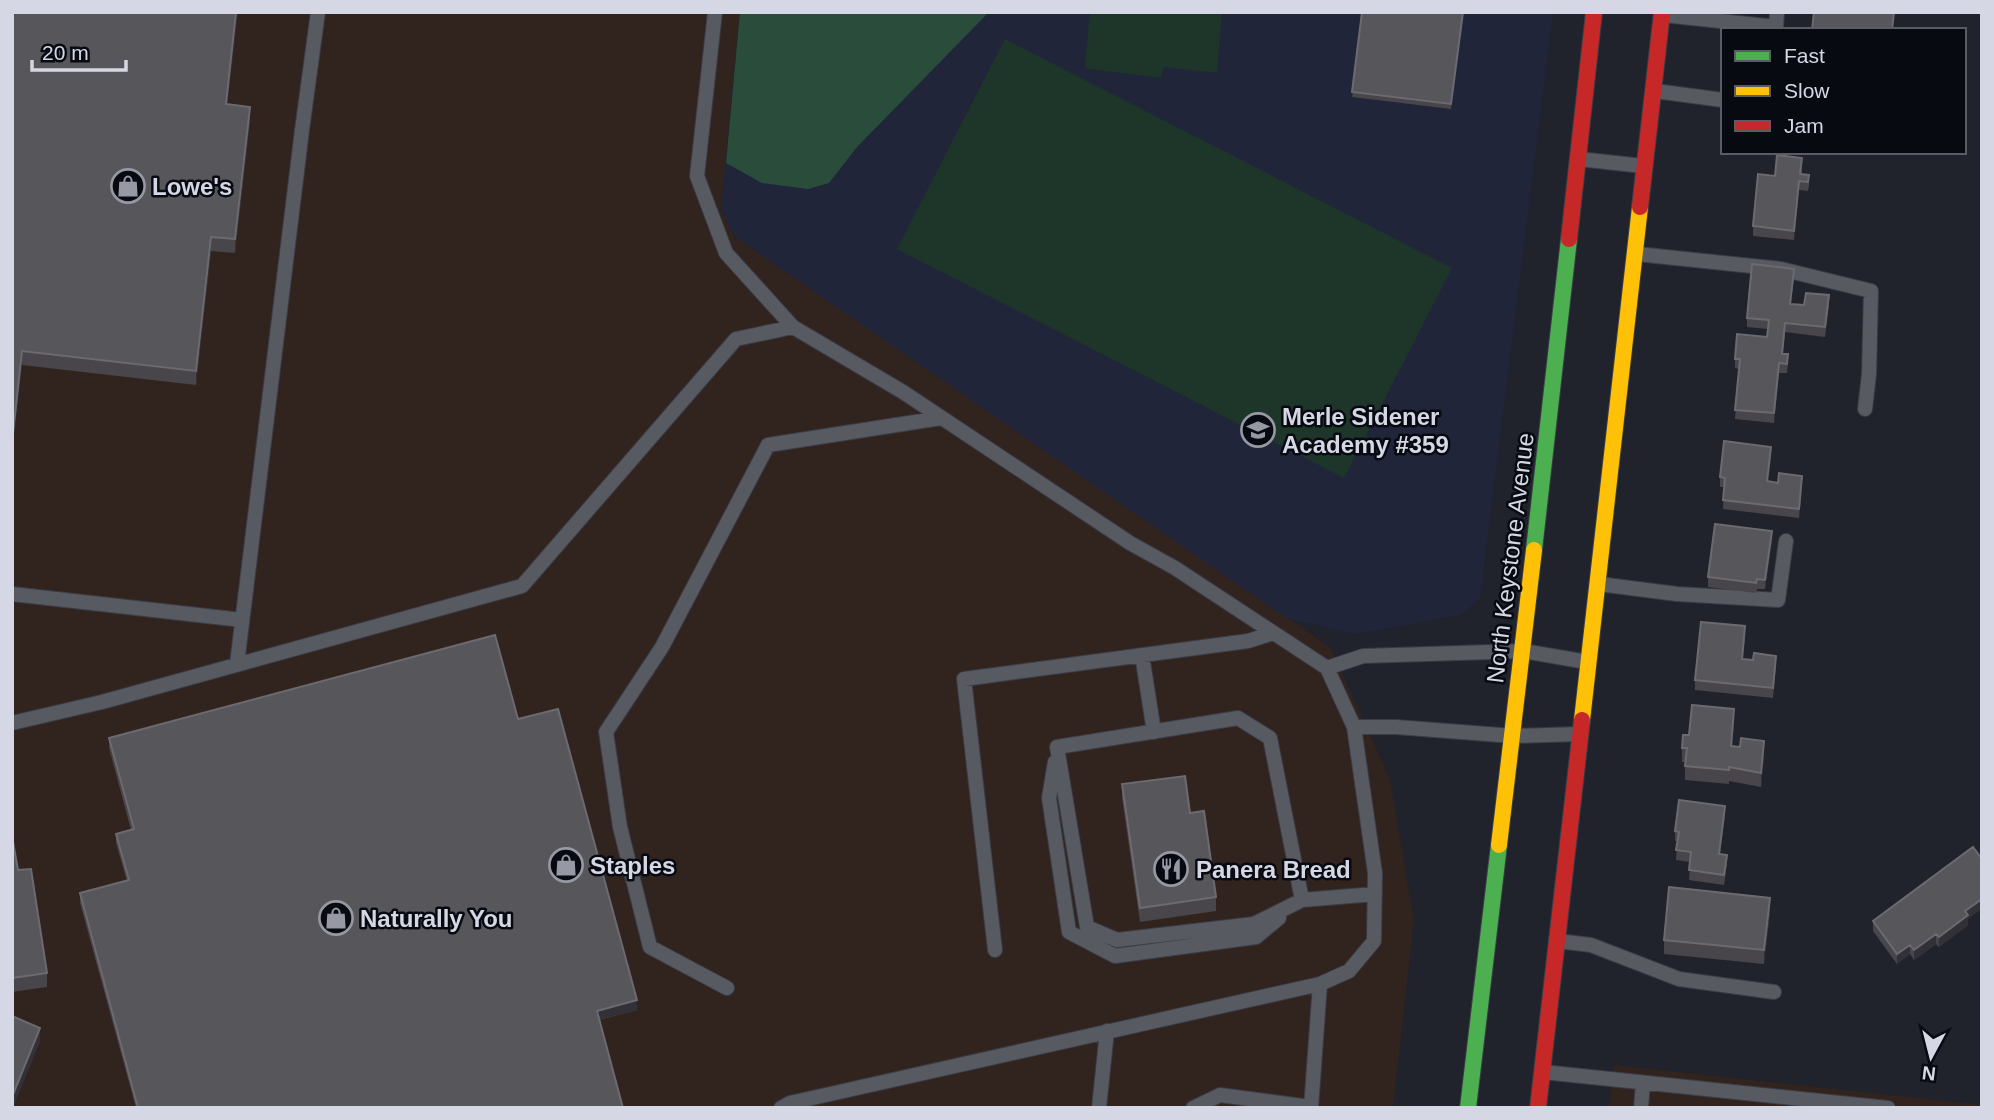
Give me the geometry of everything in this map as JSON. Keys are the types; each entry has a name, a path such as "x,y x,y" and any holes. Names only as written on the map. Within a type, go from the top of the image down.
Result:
{"main road":[{"name":"North Keystone Avenue","path":"1468,1108 1523,652 1594,12"},
{"path":"1538,1108 1662,14"}],"lane":[{"path":"237,664 318,12"},
{"path":"715,12 697,176 726,253 793,327 903,392 1130,543 1175,568 1327,668 1354,727 1376,873 1374,941 1349,971 1320,984 790,1103 781,1108"},
{"path":"1662,14 1776,27 1777,12"},
{"path":"1655,91 1721,100"},
{"path":"1578,159 1646,166"},
{"path":"1635,254 1781,269 1871,291 1869,374 1865,409"},
{"path":"12,723 102,702 522,586 736,339 793,327"},
{"path":"727,988 650,947 620,827 606,732 662,647 768,446 941,418"},
{"path":"1598,584 1677,594 1778,600 1786,541"},
{"path":"12,594 242,620"},
{"path":"995,950 964,679 1248,641 1273,634"},
{"path":"1327,668 1363,656 1523,652 1589,662"},
{"path":"1142,655 1154,732"},
{"path":"1302,900 1270,737 1238,718 1057,747 1057,797 1087,927 1117,940 1254,924 1302,900 1375,894"},
{"path":"1354,727 1396,727 1513,736 1581,734"},
{"path":"1557,940 1591,945 1679,979 1774,992"},
{"path":"1193,1108 1220,1095 1241,1103 1310,1107 1320,984"},
{"path":"1099,1108 1107,1031"},
{"path":"1542,1072 1888,1108"},
{"path":"1640,1108 1643,1083"},
{"path":"1229,1108 1241,1103"}],"shaded area":[{"path":"12,12 740,12 721,209 734,236 1330,647 1390,779 1414,921 1393,1108 12,1108"},
{"name":"Merle Sidener Academy #359","path":"740,12 1553,12 1480,598 1461,615 1355,634 1286,618 734,236 721,209"},
{"path":"1614,1065 1982,1105 1982,1108 1609,1108"}],"green space":[{"path":"740,12 989,12 857,147 829,183 808,189 762,183 726,163"},
{"path":"1090,12 1222,12 1217,73 1164,67 1161,78 1088,69 1085,66"},
{"path":"1005,39 1452,268 1344,478 897,249"}],"building":[{"name":"Lowe's","path":"12,12 236,12 226,104 250,107 235,239 211,237 196,371 22,351 12,442"},
{"path":"1362,12 1463,12 1451,104 1352,92"},
{"path":"1814,12 1894,12 1892,28 1812,28"},
{"path":"1777,155 1802,158 1800,174 1809,175 1808,182 1799,181 1794,231 1753,226 1758,174 1775,176"},
{"path":"1752,264 1794,269 1790,304 1804,305 1806,293 1829,295 1825,327 1785,323 1782,354 1788,354 1787,364 1779,363 1774,413 1735,410 1740,359 1735,359 1737,334 1767,337 1769,320 1747,318"},
{"path":"1724,441 1771,447 1767,481 1778,483 1779,473 1802,476 1799,509 1723,500 1725,478 1720,477"},
{"path":"1715,524 1772,531 1765,580 1757,579 1756,583 1708,577"},
{"path":"1701,622 1745,626 1742,659 1753,660 1754,653 1776,656 1773,688 1695,680"},
{"path":"495,635 518,719 558,709 637,1000 597,1011 623,1108 138,1108 80,893 129,880 116,834 134,829 109,738"},
{"path":"1692,705 1734,709 1731,746 1740,747 1741,738 1764,741 1761,773 1729,767 1729,770 1685,766 1687,748 1682,748 1683,735 1689,735"},
{"name":"Panera Bread","path":"1185,776 1190,813 1204,811 1216,897 1140,908 1122,784"},
{"path":"1679,800 1725,806 1719,854 1727,855 1724,875 1689,870 1691,852 1676,850 1679,832 1675,831"},
{"path":"12,836 18,870 31,869 47,973 12,978"},
{"path":"1973,847 1982,859 1982,899 1965,911 1968,915 1939,937 1936,934 1914,950 1910,945 1897,954 1873,921"},
{"path":"1669,887 1770,898 1764,950 1664,940"},
{"path":"12,1016 40,1028 12,1097"}],"traffic: fast":[{"path":"1534,550 1569,239"},
{"path":"1468,1108 1499,845"}],"traffic: slow":[{"path":"1582,720 1640,207"},
{"path":"1499,845 1534,550"}],"traffic: jam":[{"path":"1569,239 1594,12"},
{"path":"1640,207 1662,12"},
{"path":"1538,1108 1582,720"}],"place":[{"name":"Lowe's","path":"128,186"},
{"name":"Merle Sidener Academy #359","path":"1258,430"},
{"name":"Staples","path":"566,865"},
{"name":"Panera Bread","path":"1171,869"},
{"name":"Naturally You","path":"336,918"}]}
